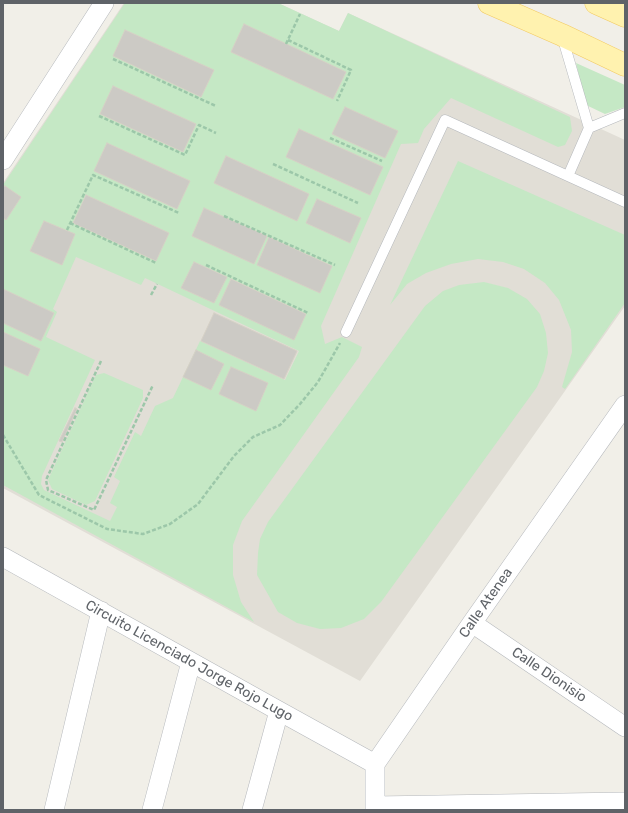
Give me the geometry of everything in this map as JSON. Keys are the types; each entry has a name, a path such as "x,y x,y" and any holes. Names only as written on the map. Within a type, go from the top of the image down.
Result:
{"main road":[{"path":"489,3 562,34 625,65"},
{"path":"599,4 625,16"}],"street":[{"path":"3,160 104,3"},
{"name":"Calle Atenea","path":"375,764 472,622 625,405"},
{"name":"Circuito Licenciado Jorge Rojo Lugo","path":"3,557 375,764"},
{"path":"54,810 101,611"},
{"name":"Calle Dionisio","path":"472,622 625,727"},
{"path":"152,810 191,662"},
{"path":"252,810 279,711"},
{"path":"375,764 375,808 605,806 625,802"}],"lane":[{"path":"562,34 589,128 568,176"},
{"path":"589,128 625,113"},
{"path":"346,332 444,120 625,202"}],"path":[{"path":"286,44 300,14"},
{"path":"288,40 351,70 337,101"},
{"path":"113,59 216,106"},
{"path":"100,116 185,155 199,125 216,133"},
{"path":"330,138 382,161"},
{"path":"274,164 358,203"},
{"path":"66,230 94,175 179,213"},
{"path":"224,216 335,265"},
{"path":"70,223 156,263"},
{"path":"206,265 308,313"},
{"path":"151,295 157,284"},
{"path":"3,435 39,495 107,529 143,534 170,524 198,504 234,456 253,437 280,425 318,382 338,349 346,332"},
{"path":"101,361 46,480 48,490 94,510 153,385"}],"shaded area":[{"path":"124,3 278,3 339,31 348,13 625,140 625,306 360,681 3,488 3,183"}],"green space":[{"path":"125,3 278,3 339,31 348,13 570,117 572,131 565,145 558,147 451,98 424,129 418,143 401,144 321,326 325,344 342,337 362,347 359,357 242,521 233,545 233,575 241,602 254,622 3,485 3,185","holes":["76,257 141,285 145,278 299,351 285,380 200,341 173,398 155,406 141,436 135,432 114,477 120,481 110,503 117,507 110,521 44,490 41,484 42,476 95,360 46,337 57,312 53,309"]},
{"path":"576,63 625,85 625,107 605,114 586,105"},
{"path":"458,161 625,235 625,303 565,389 562,387 572,352 571,330 559,300 545,283 524,269 503,262 478,259 451,264 426,273 407,284 390,305"},
{"path":"484,282 508,288 527,299 540,314 546,333 548,353 544,371 537,387 381,602 364,619 341,628 320,629 297,623 278,612 257,575 260,539 268,522 425,306 443,291 459,285"},
{"path":"104,373 143,390 143,398 95,501 86,505 52,489 48,480 96,375"}],"building":[{"path":"244,24 346,72 333,99 231,52"},
{"path":"125,30 214,70 201,97 113,56"},
{"path":"113,86 196,124 183,152 100,114"},
{"path":"345,107 398,131 385,158 332,134"},
{"path":"299,129 383,167 370,195 286,157"},
{"path":"107,143 190,181 177,209 94,171"},
{"path":"226,156 309,194 297,221 214,183"},
{"path":"5,186 21,197 6,220 3,218 3,188"},
{"path":"86,195 169,233 156,261 73,223"},
{"path":"317,199 361,218 350,243 306,223"},
{"path":"204,208 267,236 254,264 192,236"},
{"path":"44,221 75,234 62,265 30,251"},
{"path":"269,237 332,266 320,293 257,265"},
{"path":"194,262 227,277 214,303 181,288"},
{"path":"231,279 306,314 294,340 219,305"},
{"path":"3,289 54,313 41,341 3,323"},
{"path":"214,313 297,351 284,379 201,341"},
{"path":"3,332 40,349 28,376 3,365"},
{"path":"196,350 224,364 211,390 183,377"},
{"path":"231,367 268,383 256,411 219,394"},
{"path":"75,408 77,409 62,442 59,441"}]}
